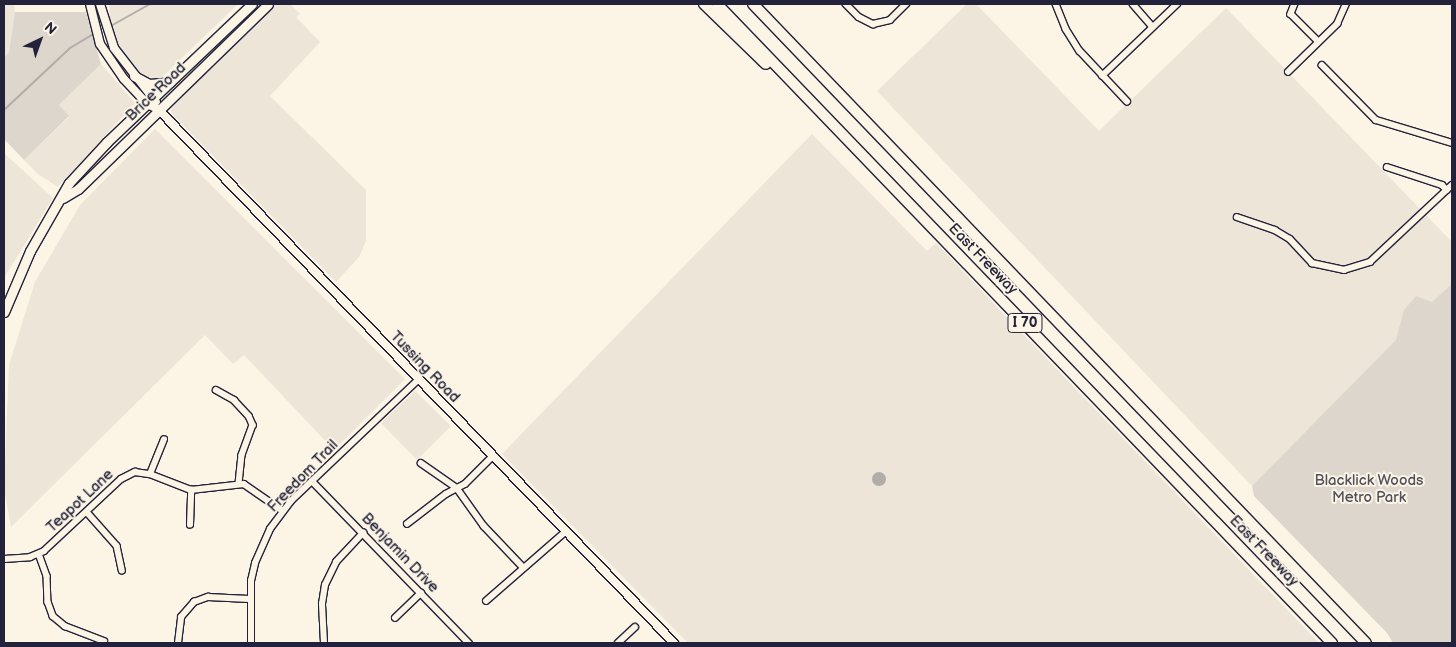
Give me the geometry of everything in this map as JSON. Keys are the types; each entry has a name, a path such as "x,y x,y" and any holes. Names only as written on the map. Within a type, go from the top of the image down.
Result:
{"highway":[{"path":"704,4 895,190"},
{"name":"East Freeway","path":"717,4 1332,643"},
{"name":"East Freeway","path":"753,4 1366,643"}],"main road":[{"path":"90,4 93,22 100,42 113,66 147,104 158,109"},
{"path":"100,4 109,38 134,76 154,96 158,109"},
{"name":"Brice Road","path":"5,307 30,251 63,198 69,183 154,96 252,4"},
{"name":"Brice Road","path":"63,198 78,189 158,109 268,4"},
{"path":"134,76 149,84 170,82"},
{"name":"Tussing Road","path":"158,109 564,533 674,643"}],"street":[{"path":"846,4 860,18 873,24 890,20 906,4"},
{"path":"1056,4 1072,39 1102,76 1127,101"},
{"path":"1133,4 1153,27"},
{"path":"1102,76 1177,4"},
{"path":"1295,4 1291,14 1318,41"},
{"path":"1288,72 1337,24 1346,4"},
{"path":"1322,64 1376,120 1452,143"},
{"path":"1387,168 1447,190"},
{"path":"1237,217 1275,230 1290,239 1312,263 1344,270 1370,262 1452,185"},
{"name":"Freedom Trail","path":"251,643 249,599 261,546 283,511 418,380"},
{"path":"216,390 234,400 249,416 253,426 242,455 239,482"},
{"path":"253,426 261,425"},
{"path":"150,474 164,440"},
{"path":"407,524 458,488 492,457"},
{"path":"421,463 458,488 484,526 523,567"},
{"name":"Teapot Lane","path":"39,554 126,476 140,472 150,474 191,490"},
{"name":"Benjamin Drive","path":"312,481 469,643"},
{"path":"190,525 191,490 239,482 254,488 283,511"},
{"path":"87,512 117,546 122,570"},
{"path":"324,643 322,604 325,585 336,562 363,533"},
{"path":"486,601 564,533"},
{"path":"4,559 39,554 47,576 48,602 53,616 65,626 104,641"},
{"path":"395,618 421,593"},
{"path":"178,643 181,617 194,602 208,597 249,599"},
{"path":"618,643 635,627"}],"shaded area":[{"path":"4,4 14,4 15,12 9,52 4,57"},
{"path":"109,4 238,4 160,79 140,75 120,48 110,21"},
{"path":"273,4 290,4 300,14 296,17 320,42 270,96 366,190 366,241 359,257 336,282 171,113 173,101"},
{"path":"967,4 976,4 1099,131 1226,8 1452,242 1452,291 1252,486 877,91"},
{"path":"101,64 135,103 58,187 38,174 24,160 69,117 59,105"},
{"path":"155,129 405,379 334,450 244,355 233,364 205,335 11,527 4,488 9,365 35,282 80,205"},
{"path":"812,134 927,251 936,243 1319,643 688,643 502,454"},
{"path":"4,153 53,198 4,278"},
{"path":"415,391 451,426 417,460 381,423"},
{"path":"876,472 882,472 886,479 882,486 876,486 872,482 872,476"}],"green space":[{"path":"15,12 86,12 101,64 59,105 69,116 24,160 4,139 4,57 9,52"},
{"name":"Blacklick Woods Metro Park","path":"1452,284 1452,643 1393,643 1387,633 1254,496 1252,486 1396,340 1404,310 1416,296 1432,302"}],"waterway":[{"path":"109,27 150,4"},
{"path":"4,110 70,48 95,33"}]}
